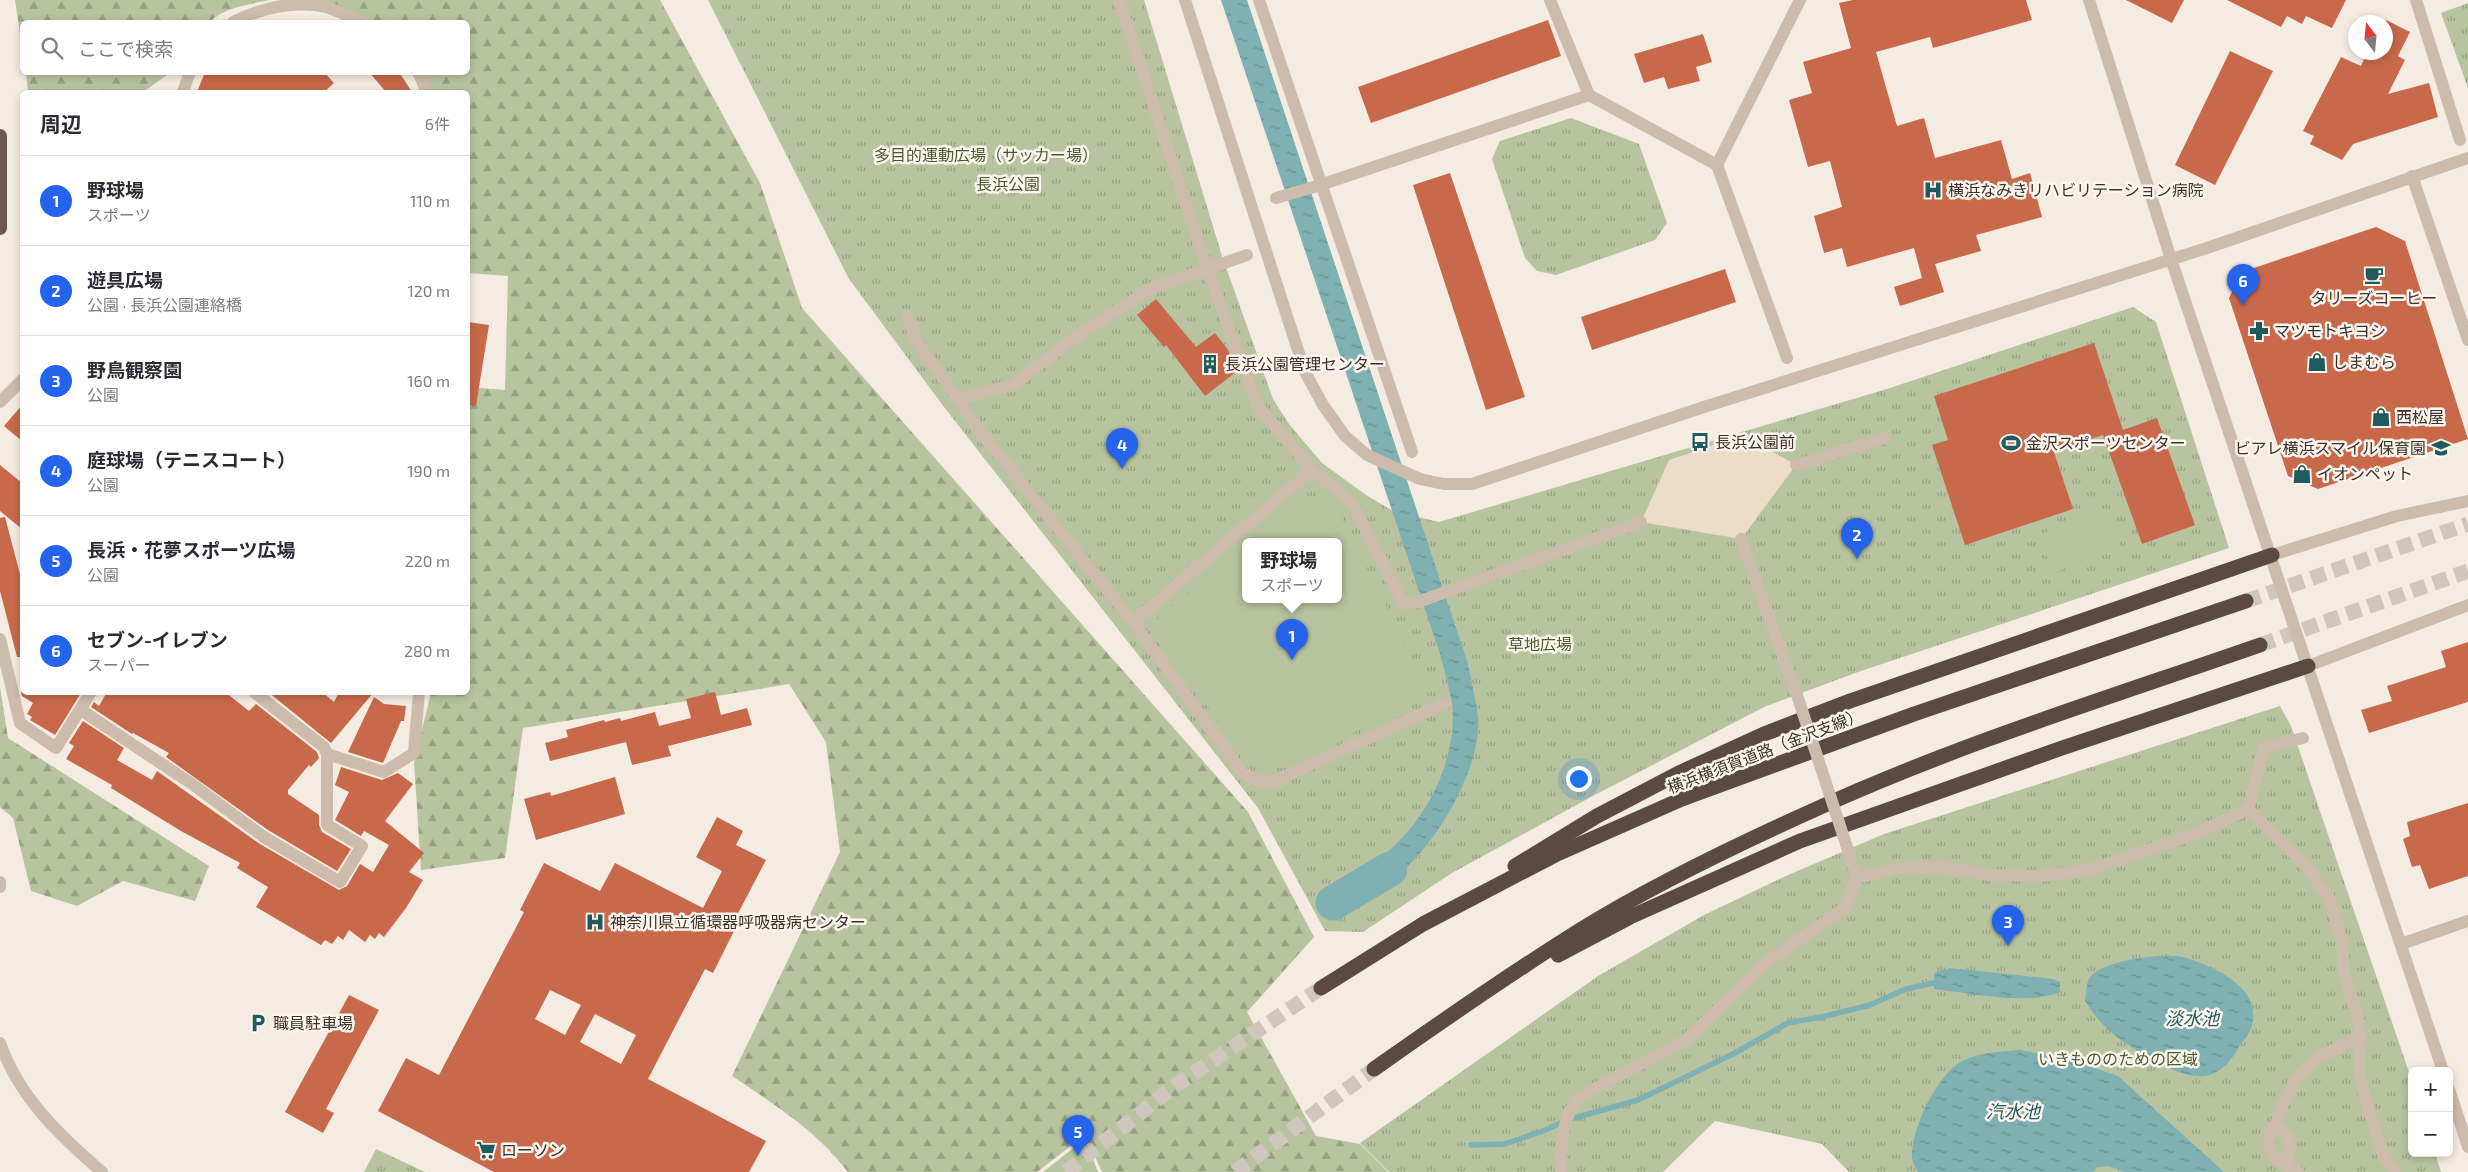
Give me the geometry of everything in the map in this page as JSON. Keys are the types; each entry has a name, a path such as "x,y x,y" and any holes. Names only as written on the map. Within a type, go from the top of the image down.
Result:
{"highway":[{"path":"0,136 0,228"},
{"path":"1423,924 1597,816 1681,772 1764,734 1850,701 2272,555"},
{"name":"横浜横須賀道路（金沢支線）","path":"1321,988 1423,924 1554,856 1682,799 1905,717 2246,601"},
{"path":"1374,1069 1471,1001 1582,929 1700,864 1814,809 1932,760 2260,645"},
{"path":"1471,1001 1630,917 1800,840 2062,748 2308,666"}],"street":[{"path":"1119,0 1207,268 1257,405 1312,470 1353,504 1404,604 1418,602 1640,522"},
{"path":"1186,0 1305,372 1323,405 1345,436 1367,455 1420,479 1444,484 1472,484 1505,474 1708,406 2171,259 2468,158"},
{"path":"1259,0 1318,186 1412,452"},
{"path":"1550,0 1589,95 1717,165 1786,358"},
{"path":"1717,165 1800,0"},
{"path":"2090,0 2171,259 2272,555 2442,1067"},
{"path":"2416,0 2460,140"},
{"path":"238,20 251,13 289,2 325,6 357,20"},
{"path":"184,90 189,75"},
{"path":"419,75 425,90"},
{"path":"1276,198 1318,186 1589,95"},
{"path":"2412,176 2468,340"},
{"path":"958,399 1012,385 1078,335 1152,288 1247,256"},
{"path":"908,317 916,341 979,430 1132,622 1243,772 1256,780 1272,782 1446,702"},
{"path":"0,402 20,382"},
{"path":"1796,465 1885,438"},
{"path":"1132,622 1312,470"},
{"path":"2272,555 2397,516 2468,501"},
{"path":"1561,1172 1563,1133 1568,1111 1578,1098 1686,1040 1767,962 1845,908 1857,878 1796,692 1741,540"},
{"path":"2308,666 2468,605"},
{"path":"0,639 20,724 56,748 88,695"},
{"path":"80,710 192,784 264,837 340,882 362,846 327,825 327,754 324,747 258,695"},
{"path":"327,754 384,772 414,753 419,695"},
{"path":"2248,810 2264,748 2303,738"},
{"path":"1857,878 1899,868 1942,867 1990,875 2040,876 2089,870 2196,834 2248,810"},
{"path":"2248,810 2305,865 2329,898 2343,944 2343,969 2359,1022 2361,1037 2360,1081 2383,1155 2394,1172"},
{"path":"0,882 0,887"},
{"path":"2401,944 2468,921"},
{"path":"2298,1172 2277,1161 2271,1154 2267,1143 2271,1130 2276,1124 2286,1094 2303,1070 2323,1054 2361,1037"},
{"path":"0,1043 8,1065 34,1105 60,1135 102,1172"},
{"path":"2453,1101 2468,1147"},
{"path":"2276,1124 2290,1140 2291,1150 2284,1165"}],"green space":[{"path":"15,0 269,0 229,10 212,20 20,20 20,34"},
{"path":"320,0 660,0 760,183 802,308 1248,812 1314,937 1247,1012 1316,1136 1360,1144 1388,1172 1102,1172 1085,1135 1037,1172 848,1172 836,1157 809,1131 732,1076 840,852 826,742 789,684 523,728 505,858 421,870 414,762 431,695 470,695 470,387 505,390 508,276 470,273 470,90 430,90 424,75 470,75 470,20 369,20"},
{"name":"長浜公園","path":"708,0 1144,0 1222,256 1273,399 1289,424 1322,463 1366,495 1393,511 1439,522 1887,389 2133,307 2156,322 2229,548 1858,672 1764,707 1591,797 1452,873 1363,932 1325,931 1258,808 944,407 849,279"},
{"path":"2468,3 2468,88 2441,13"},
{"path":"26,75 167,75 146,90 28,90"},
{"path":"1571,118 1639,144 1667,223 1655,240 1556,275 1537,271 1525,258 1492,159 1500,141"},
{"path":"1302,495 1332,498 1429,692 1287,768 1268,768 1249,760 1147,628 1242,546 1242,603 1342,603 1342,538 1252,538"},
{"path":"2106,509 2121,548 2053,573 2038,535"},
{"path":"0,687 8,738 209,866 195,901 123,881 77,906 31,891 13,818 0,807"},
{"name":"いきもののための区域","path":"2280,706 2291,726 2408,1069 2408,1157 2436,1157 2441,1172 1849,1172 1822,1144 1715,1121 1663,1172 1389,1172 1360,1143 1598,976 1704,915 1788,875 1884,834"},
{"path":"1085,1139 1098,1172 1043,1172"},
{"path":"376,1149 425,1172 364,1172"}],"shaded area":[{"path":"1743,435 1796,465 1741,539 1641,522 1669,460"}],"water":[{"path":"1221,0 1247,0 1468,664 1477,710 1477,737 1473,759 1454,804 1441,826 1427,845 1397,876 1353,900 1342,878 1383,856 1411,828 1433,794 1447,757 1453,717 1452,702 1441,657"},
{"name":"淡水池","path":"2157,956 2183,957 2208,966 2234,981 2244,990 2250,1001 2253,1014 2251,1028 2230,1060 2215,1073 2193,1076 2157,1062 2110,1032 2085,1001 2088,981 2099,970 2118,962"},
{"path":"1950,968 2053,979 2060,982 2060,992 2047,996 2015,998 1934,989 1934,973"},
{"name":"汽水池","path":"2020,1050 2070,1059 2118,1076 2224,1172 2125,1172 2108,1166 2098,1167 2092,1172 1918,1172 1912,1158 1915,1134 1925,1107 1948,1073 1956,1065 1971,1057 1987,1053"}],"building":[{"path":"1853,0 2026,0 2032,20 1933,48 1930,37 1876,52 1897,126 1924,118 1935,158 2001,140 2012,179 2030,173 2042,217 1976,235 1981,251 1935,264 1944,292 1900,306 1894,287 1922,278 1914,248 1847,267 1842,248 1824,253 1814,216 1842,207 1830,161 1808,167 1789,100 1812,93 1803,62 1851,48 1839,3"},
{"path":"2126,0 2184,0 2172,23"},
{"path":"2227,0 2346,0 2332,28 2306,16 2302,24 2287,16 2281,27"},
{"path":"1548,20 1561,56 1371,123 1358,87"},
{"path":"2393,24 2410,32 2398,56 2405,60 2388,94 2429,83 2438,117 2353,144 2342,160 2310,144 2314,136 2303,131 2341,57 2361,66 2364,60 2393,60"},
{"path":"1703,34 1712,62 1696,67 1700,81 1668,89 1664,77 1644,83 1634,54"},
{"path":"2230,51 2273,71 2215,185 2175,165"},
{"path":"204,75 327,75 334,83 326,90 198,90"},
{"path":"372,75 401,75 411,90 384,90"},
{"path":"1450,173 1525,397 1486,410 1413,185"},
{"path":"2376,227 2405,241 2468,439 2318,489 2288,476 2229,298 2242,272"},
{"path":"1725,269 1736,302 1592,350 1581,317"},
{"path":"1156,299 1196,347 1215,333 1228,350 1236,372 1205,396 1166,345 1164,347 1137,315"},
{"path":"470,322 489,325 476,406 470,405"},
{"name":"金沢スポーツセンター","path":"2094,343 2123,430 2157,418 2195,525 2142,544 2103,435 2054,452 2073,509 1965,545 1932,445 1948,440 1934,396"},
{"path":"20,407 20,439 4,426"},
{"path":"0,465 20,481 20,527 0,511"},
{"path":"5,517 20,574 20,657 17,657 0,591 0,518"},
{"path":"2468,642 2468,702 2369,733 2361,710 2392,701 2387,686 2446,667 2441,651"},
{"path":"715,692 721,715 747,708 752,725 668,746 671,756 632,765 626,742 550,761 545,743 568,737 566,730 604,720 605,722 620,718 621,721 655,712 659,726 691,718 686,699"},
{"path":"80,695 55,735 30,720 32,717 27,714 33,703 22,696"},
{"path":"105,695 229,695 249,711 256,704 317,752 319,758 311,767 309,765 288,790 288,794 319,815 319,825 322,832 351,849 337,871 268,830 166,757 169,753 132,734 91,707 94,702 99,706"},
{"path":"272,695 326,695 334,702 338,695 371,695 331,743"},
{"path":"374,697 384,704 406,706 404,721 401,721 383,763 348,752"},
{"path":"83,721 124,748 117,760 152,780 157,771 260,844 339,890 347,886 360,864 373,872 389,845 364,831 361,836 335,820 349,792 335,785 341,767 382,780 398,773 413,784 385,821 424,853 409,872 423,880 406,908 384,937 379,933 375,939 370,935 365,942 349,930 343,940 338,936 332,944 325,940 321,945 256,907 268,887 237,868 240,863 181,831 111,788 112,785 66,759 74,746 69,743"},
{"path":"615,777 625,814 536,840 524,799 550,792 551,796"},
{"path":"2468,803 2468,876 2429,889 2420,865 2412,867 2403,839 2410,836 2407,822"},
{"path":"717,817 743,831 736,845 766,860 733,923 737,925 713,973 705,969 648,1079 766,1141 749,1172 494,1172 378,1111 406,1058 439,1075 524,912 520,910 544,863 600,891 615,863 703,908 722,871 696,857","holes":["550,990 581,1005 565,1035 535,1019","595,1014 636,1035 621,1064 580,1042"]},
{"path":"349,995 379,1010 326,1109 334,1113 323,1133 285,1112"}],"waterway":[{"path":"1333,903 1390,869"},
{"path":"1471,1145 1505,1144 1543,1131 1567,1120 1638,1100 1733,1054 1788,1023 1870,1005 1906,989 1934,983"}],"tunnel":[{"path":"2246,601 2468,524"},
{"path":"2260,645 2468,571"},
{"path":"1066,1172 1176,1085 1321,988"},
{"path":"1235,1172 1374,1069"}],"place":[{"name":"横浜なみきリハビリテーション病院","path":"1933,190"},
{"name":"タリーズコーヒー","path":"2374,275"},
{"name":"セブン-イレブン","path":"2243,305"},
{"name":"マツモトキヨシ","path":"2259,331"},
{"name":"しまむら","path":"2317,362"},
{"name":"長浜公園管理センター","path":"1210,364"},
{"name":"西松屋","path":"2381,417"},
{"name":"長浜公園前","path":"1700,442"},
{"name":"金沢スポーツセンター","path":"2011,443"},
{"name":"ビアレ横浜スマイル保育園","path":"2441,448"},
{"name":"庭球場（テニスコート）","path":"1122,469"},
{"name":"イオンペット","path":"2302,474"},
{"name":"遊具広場","path":"1857,559"},
{"name":"野球場","path":"1292,660"},
{"name":"神奈川県立循環器呼吸器病センター","path":"595,922"},
{"name":"野鳥観察園","path":"2008,946"},
{"name":"職員駐車場","path":"258,1023"},
{"name":"ローソン","path":"486,1150"},
{"name":"長浜・花夢スポーツ広場","path":"1078,1156"}],"park label":[{"name":"多目的運動広場（サッカー場）","path":"986,155"},
{"name":"草地広場","path":"1540,644"}]}
